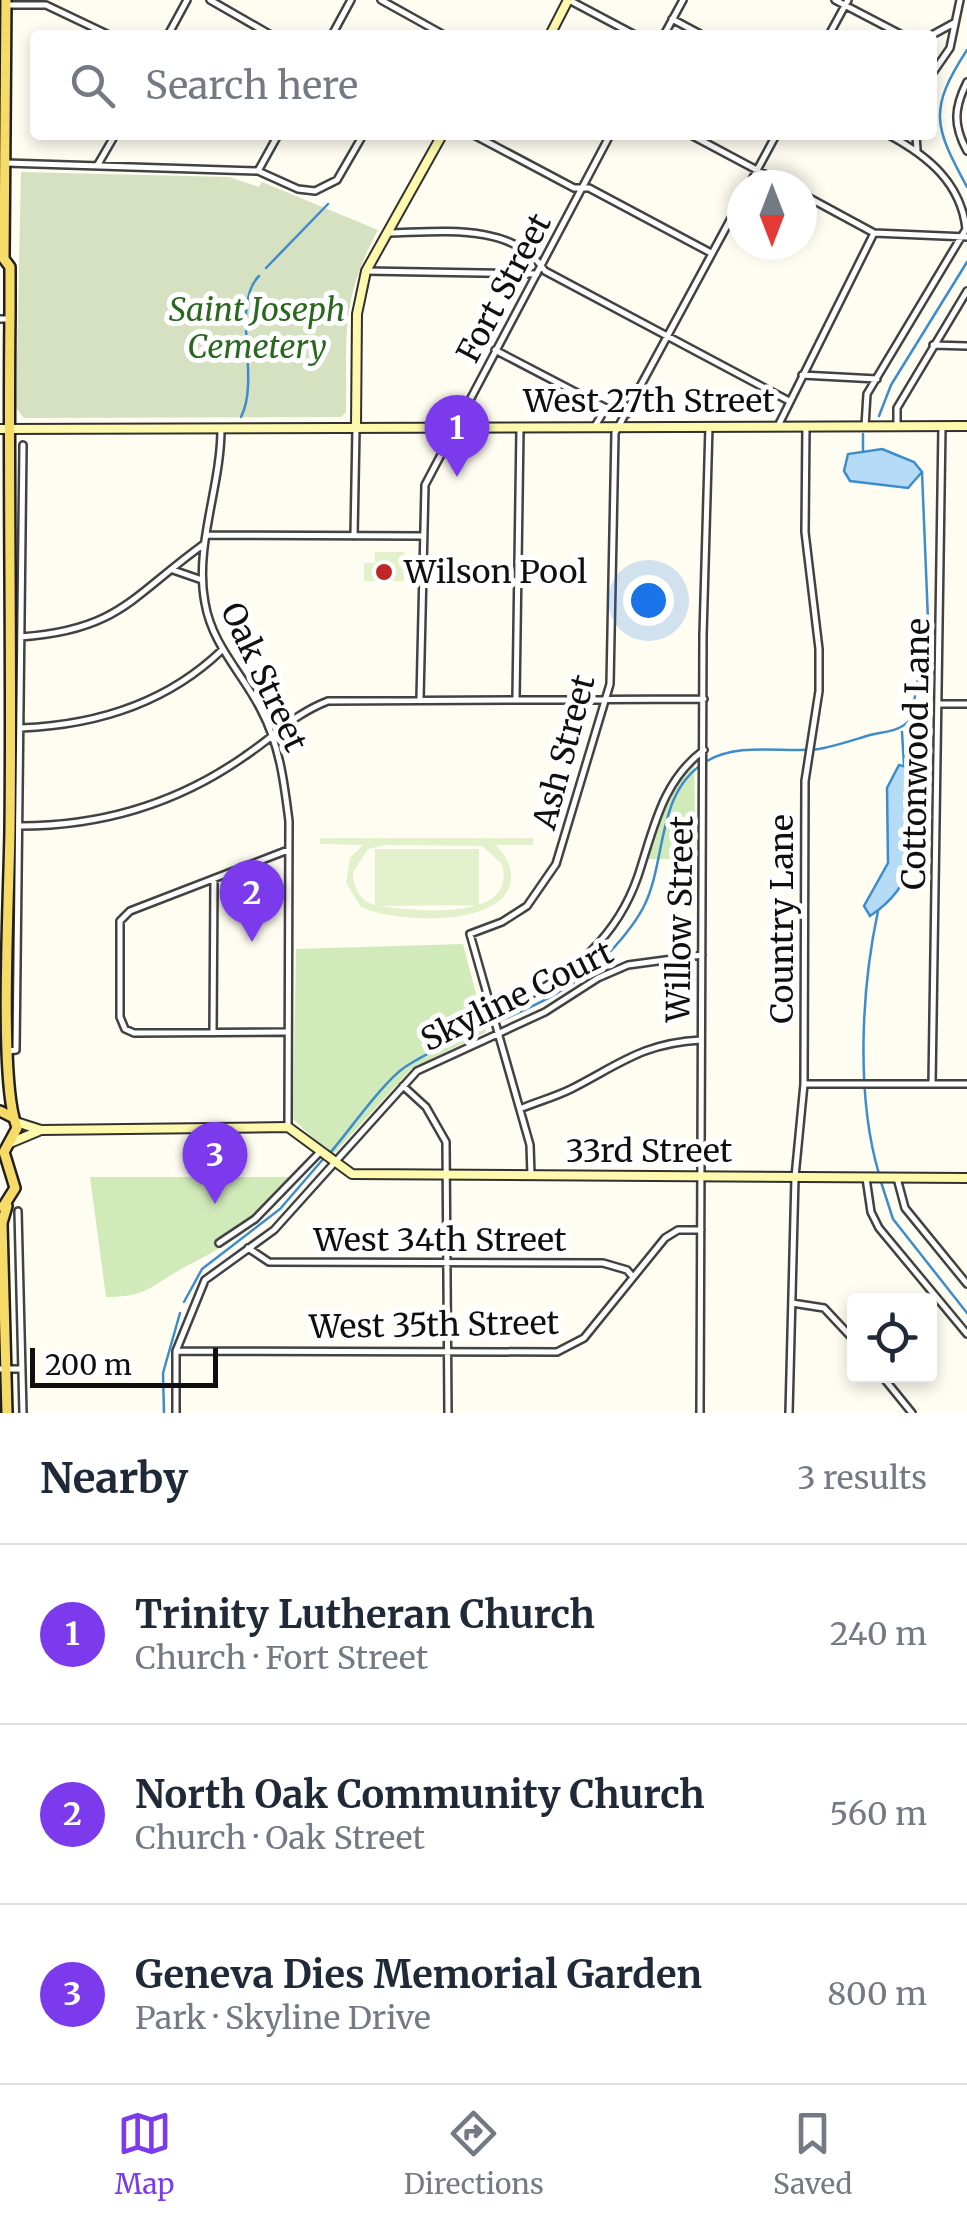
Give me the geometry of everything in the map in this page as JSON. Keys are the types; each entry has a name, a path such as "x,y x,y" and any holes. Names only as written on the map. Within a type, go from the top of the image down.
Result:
{"main road":[{"path":"6,2 2,262 10,267 5,319 5,1051 6,1095 15,1120 4,1160 15,1188 3,1207 2,1223 7,1413"},
{"path":"0,1111 15,1120"}],"street":[{"path":"171,30 187,0"},
{"path":"210,0 262,30"},
{"path":"335,30 351,0"},
{"path":"381,0 435,30"},
{"path":"553,30 568,0 625,30"},
{"path":"666,30 682,0"},
{"path":"835,0 893,30"},
{"path":"937,67 950,48 960,0"},
{"path":"6,2 46,6 98,30"},
{"path":"832,30 846,3"},
{"path":"672,19 693,30"},
{"path":"937,32 954,23"},
{"path":"967,82 955,122 967,151"},
{"path":"97,166 112,140"},
{"path":"258,171 275,140"},
{"path":"6,163 258,171 298,189 322,190 336,180 359,140"},
{"path":"354,536 357,314 366,270 439,140"},
{"path":"483,140 712,254"},
{"name":"Fort Street","path":"420,699 425,486 607,140"},
{"path":"700,140 757,170 773,140"},
{"path":"865,426 867,394 966,229 959,196 916,150 898,140"},
{"path":"916,140 916,150"},
{"path":"817,202 874,233 964,237"},
{"name":"Ash Street","path":"531,1176 530,1144 470,934 502,922 526,906 556,864 607,697 615,433 727,226"},
{"path":"386,233 491,234 541,264 545,272 789,401"},
{"path":"778,426 874,233"},
{"path":"366,270 537,274"},
{"path":"897,426 896,408 967,291"},
{"path":"933,346 967,346"},
{"path":"496,350 606,408 627,414"},
{"path":"802,375 876,379"},
{"path":"595,426 606,408"},
{"name":"Oak Street","path":"222,426 221,470 202,580 212,630 249,688 284,772 288,850 288,1127"},
{"path":"516,699 520,426"},
{"name":"Willow Street","path":"700,1413 709,426"},
{"name":"Country Lane","path":"790,1413 795,1177 804,1084 805,782 819,691 819,649 805,532 806,426"},
{"name":"Cottonwood Lane","path":"932,1084 942,426"},
{"name":"West 27th Street","path":"5,428 967,426"},
{"path":"5,1051 16,1050 23,445"},
{"path":"21,637 61,634 112,617 207,539 423,536"},
{"path":"173,570 202,580"},
{"path":"21,728 81,723 122,712 170,690 222,650"},
{"path":"20,826 95,819 164,800 232,765 291,717 328,701 704,699"},
{"path":"940,704 967,704"},
{"path":"491,1012 530,997 565,975 615,926 636,881 668,788 688,762 704,752"},
{"path":"285,1032 125,1029 120,1017 120,921 130,911 288,850"},
{"path":"213,1032 214,881"},
{"name":"Skyline Court","path":"176,1351 205,1280 274,1230 417,1071 628,965 702,955"},
{"path":"519,1109 568,1090 636,1051 660,1042 701,1040"},
{"path":"804,1084 967,1084"},
{"path":"403,1086 440,1126 448,1176 448,1413"},
{"path":"15,1120 41,1130 288,1127 333,1164"},
{"path":"10,1143 41,1130"},
{"path":"219,1243 265,1210 319,1153"},
{"name":"33rd Street","path":"333,1164 352,1174 967,1178"},
{"path":"869,1178 871,1212 880,1228 967,1334"},
{"path":"898,1178 905,1208 967,1284"},
{"path":"18,1211 24,1413"},
{"name":"West 35th Street","path":"176,1351 557,1352 584,1338 665,1238 678,1230 701,1230"},
{"name":"West 34th Street","path":"248,1248 269,1262 603,1263 627,1270 633,1277"},
{"path":"792,1304 824,1308 847,1333"},
{"path":"176,1351 176,1413"},
{"path":"3,1369 22,1369"},
{"path":"888,1383 912,1413"}],"green space":[{"name":"Saint Joseph Cemetery","path":"21,172 229,177 259,187 262,182 378,230 351,298 346,412 341,417 24,418 16,408"},
{"name":"Wilson Pool","path":"375,552 404,552 404,581 364,581 364,563 375,563"},
{"path":"694,763 696,859 648,859 668,795"},
{"path":"320,838 533,838 533,845 495,845 510,868 505,895 471,914 447,918 398,916 361,907 346,883 350,858 363,845 320,844","holes":["386,845 482,846 502,864 503,883 494,896 479,905 479,849 375,849 375,905 358,893 353,872 368,849","477,905 414,910 377,906"]},
{"path":"463,944 486,1032 411,1069 332,1156 293,1119 296,949"},
{"path":"90,1177 302,1177 261,1219 221,1247 149,1289 106,1297"}],"water":[{"path":"882,449 914,462 922,472 908,488 850,481 844,471 848,454"},
{"path":"899,765 920,770 915,851 901,886 870,916 864,906 888,863 887,788"}],"waterway":[{"path":"967,50 946,88 940,118 942,133 967,187"},
{"path":"266,268 328,204"},
{"path":"879,416 891,385 967,262"},
{"path":"241,417 248,383 247,305 259,276"},
{"path":"863,434 863,450"},
{"path":"330,1153 405,1067 538,1003 587,973 609,953 645,904 679,789 707,761 747,750 825,748 892,730 911,719 928,620 922,472"},
{"path":"902,732 904,765"},
{"path":"878,911 863,1043 867,1111 879,1174"},
{"path":"184,1302 202,1269 280,1209 324,1158"},
{"path":"881,1182 893,1219 967,1313"},
{"path":"164,1413 163,1373 180,1313"}],"place":[{"name":"Trinity Lutheran Church","path":"457,477"},
{"name":"Wilson Pool","path":"384,572"},
{"name":"North Oak Community Church","path":"252,942"},
{"name":"Geneva Dies Memorial Garden","path":"215,1204"}]}
